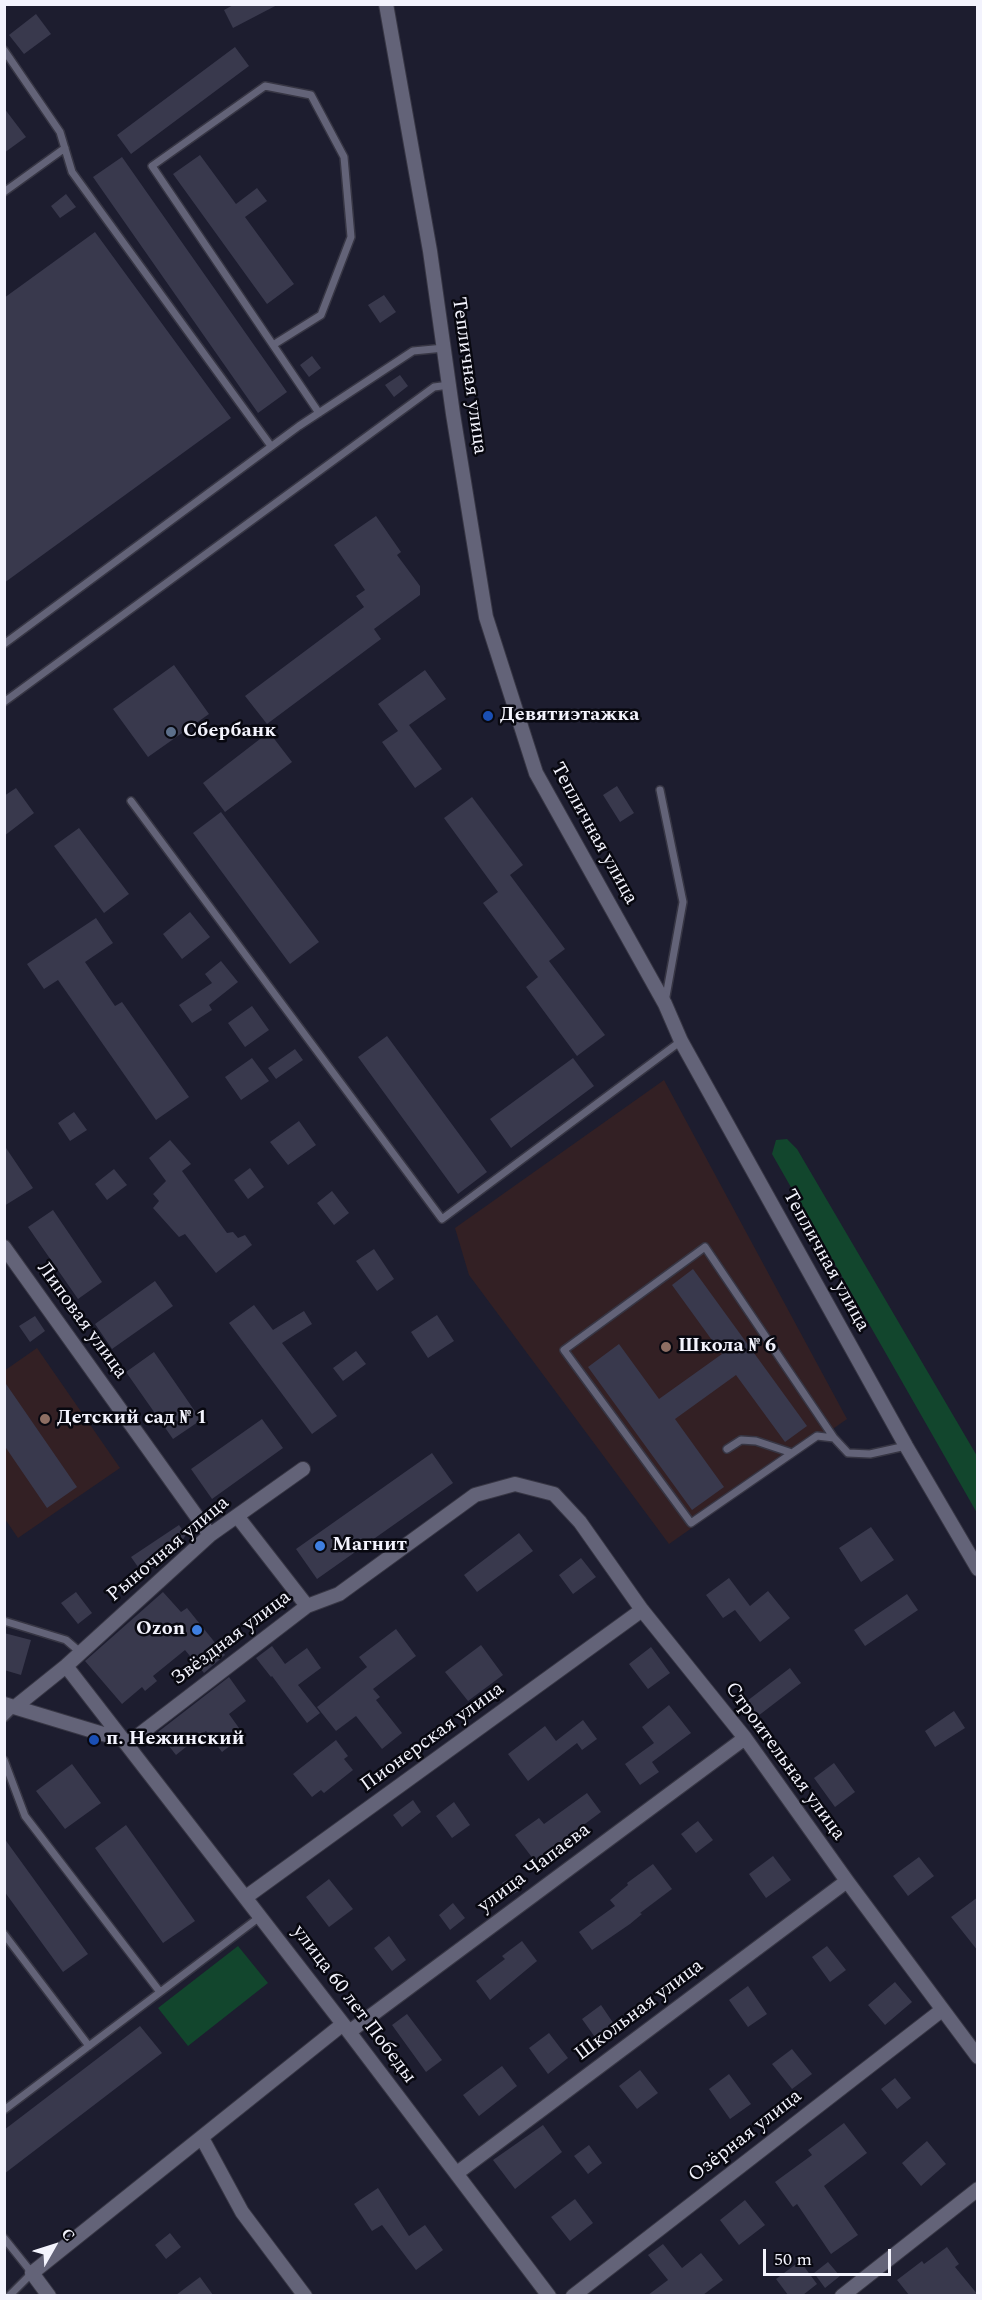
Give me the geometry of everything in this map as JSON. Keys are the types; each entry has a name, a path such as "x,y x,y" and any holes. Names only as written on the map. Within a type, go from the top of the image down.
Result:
{"street":[{"name":"Тепличная улица","path":"386,4 430,251 486,617 536,773 665,1004 681,1041 906,1446 978,1569"},
{"name":"Липовая улица","path":"4,1247 210,1535"},
{"name":"Рыночная улица","path":"10,1706 66,1666 210,1535 303,1470"},
{"name":"Звёздная улица","path":"125,1742 307,1606 339,1594 474,1495 515,1484 554,1494"},
{"name":"Строительная улица","path":"554,1494 580,1522 642,1610 745,1738 847,1881 978,2057"},
{"path":"237,1516 307,1606"},
{"name":"Пионерская улица","path":"246,1897 642,1610"},
{"name":"улица 60 лет Победы","path":"66,1666 261,1916 549,2295"},
{"path":"10,1706 125,1742"},
{"name":"улица Чапаева","path":"32,2273 202,2138 346,2028 745,1738"},
{"name":"Школьная улица","path":"457,2173 847,1881"},
{"name":"Озёрная улица","path":"573,2295 942,2010"},
{"path":"202,2138 242,2212 304,2295"},
{"path":"842,2295 978,2189"},
{"path":"32,2273 49,2295"}],"lane":[{"path":"4,50 60,132 72,172 271,446"},
{"path":"273,345 321,315 351,237 344,157 311,95 265,86 152,166 273,345 319,413"},
{"path":"4,192 65,148"},
{"path":"4,645 271,446 319,413 413,351 444,348"},
{"path":"4,702 434,387 449,384"},
{"path":"660,790 683,902 665,1004"},
{"path":"131,801 442,1219 681,1041"},
{"path":"834,1438 817,1436 691,1523 564,1350 705,1247 834,1438 848,1453 870,1454 906,1446"},
{"path":"727,1449 741,1440 756,1441 792,1454"},
{"path":"4,1621 66,1640 80,1652"},
{"path":"4,1718 10,1706"},
{"path":"4,1760 25,1816 160,1992"},
{"path":"4,2110 261,1916"},
{"path":"4,1934 89,2046"},
{"path":"4,2238 32,2273 9,2295"}],"shaded area":[{"name":"Школа № 6","path":"664,1080 847,1419 669,1544 469,1275 455,1228"},
{"name":"Детский сад № 1","path":"37,1348 120,1468 18,1538 5,1519 4,1371"}],"green space":[{"path":"787,1139 797,1149 977,1456 977,1513 772,1154 776,1140"},
{"path":"238,1946 268,1983 188,2046 158,2008"}],"building":[{"path":"235,4 279,4 233,28 224,10"},
{"path":"36,14 51,34 24,54 9,35"},
{"path":"235,47 249,66 131,154 117,135"},
{"path":"4,108 26,137 4,153"},
{"path":"200,155 236,204 257,188 267,201 245,217 294,284 267,304 173,174"},
{"path":"122,157 287,392 258,413 93,177"},
{"path":"66,194 76,207 60,218 51,206"},
{"path":"95,232 231,418 4,583 4,298"},
{"path":"384,295 396,312 380,323 368,305"},
{"path":"312,356 321,368 309,377 300,365"},
{"path":"400,375 408,386 394,397 385,385"},
{"path":"376,516 401,552 397,555 420,586 420,595 374,629 381,639 267,724 245,696 364,607 356,596 365,590 334,545"},
{"path":"174,665 209,714 148,757 113,709"},
{"path":"425,670 446,699 409,725 442,769 415,788 382,742 398,731 378,704"},
{"path":"269,732 292,762 225,812 203,783"},
{"path":"617,786 634,813 620,822 603,795"},
{"path":"16,788 34,813 4,836 4,796"},
{"path":"472,797 523,865 510,875 565,949 549,961 605,1035 577,1056 526,987 538,977 483,903 498,892 444,818"},
{"path":"221,812 319,942 290,964 193,833"},
{"path":"79,828 129,894 104,913 54,846"},
{"path":"190,912 210,937 182,959 163,934"},
{"path":"96,918 113,943 85,962 115,1006 122,1002 189,1097 156,1120 58,980 44,989 27,964"},
{"path":"221,961 238,982 209,1005 212,1010 192,1023 179,1005 212,983 205,974"},
{"path":"252,1006 269,1030 245,1047 228,1023"},
{"path":"387,1036 487,1172 458,1194 358,1057"},
{"path":"295,1049 303,1060 276,1079 268,1068"},
{"path":"252,1058 269,1081 241,1100 225,1077"},
{"path":"573,1058 594,1086 511,1148 490,1119"},
{"path":"74,1112 87,1130 70,1141 58,1123"},
{"path":"299,1121 316,1145 288,1165 270,1142"},
{"path":"170,1140 191,1164 182,1171 227,1233 233,1232 238,1238 245,1235 252,1245 216,1273 185,1234 179,1237 153,1208 159,1201 153,1194 166,1181 149,1158"},
{"path":"4,1145 33,1188 4,1206"},
{"path":"250,1168 264,1187 248,1199 234,1180"},
{"path":"114,1169 127,1185 107,1200 95,1184"},
{"path":"332,1191 349,1213 334,1225 317,1203"},
{"path":"53,1210 102,1282 78,1299 28,1227"},
{"path":"374,1249 394,1279 377,1291 356,1261"},
{"path":"693,1269 807,1426 785,1442 736,1375 675,1419 724,1487 692,1510 588,1367 619,1344 659,1399 722,1354 672,1285"},
{"path":"155,1281 173,1306 112,1349 95,1324"},
{"path":"254,1305 273,1330 304,1311 312,1324 282,1343 337,1416 312,1434 229,1323"},
{"path":"437,1315 454,1341 428,1358 411,1332"},
{"path":"35,1316 45,1331 30,1342 19,1326"},
{"path":"356,1351 366,1364 343,1381 333,1368"},
{"path":"154,1352 201,1420 173,1439 126,1372"},
{"path":"4,1381 77,1487 47,1508 4,1445"},
{"path":"262,1419 283,1448 212,1499 191,1469"},
{"path":"432,1453 453,1483 317,1579 296,1549"},
{"path":"179,1525 186,1535 172,1555 143,1574 131,1557"},
{"path":"871,1527 894,1560 861,1582 839,1548"},
{"path":"519,1533 533,1551 477,1592 464,1575"},
{"path":"581,1558 596,1577 573,1594 559,1575"},
{"path":"729,1578 750,1606 768,1591 790,1618 760,1642 735,1610 723,1618 706,1595"},
{"path":"76,1592 92,1613 78,1624 61,1603"},
{"path":"163,1592 181,1612 187,1608 225,1655 204,1673 185,1650 153,1676 157,1681 145,1691 142,1687 122,1704 85,1661"},
{"path":"907,1594 918,1610 865,1646 854,1630"},
{"path":"396,1629 416,1656 373,1689 380,1697 376,1700 402,1733 382,1749 356,1716 336,1731 317,1707 367,1667 359,1657"},
{"path":"4,1633 31,1640 21,1675 4,1670"},
{"path":"481,1645 503,1675 468,1701 445,1672"},
{"path":"272,1646 285,1664 307,1648 321,1668 298,1685 320,1713 307,1723 256,1658"},
{"path":"651,1647 670,1673 648,1689 629,1664"},
{"path":"790,1668 801,1683 758,1716 747,1701"},
{"path":"229,1677 246,1701 229,1714 244,1735 222,1752 206,1731 176,1755 158,1732"},
{"path":"669,1705 691,1733 652,1762 659,1772 640,1785 625,1764 654,1743 642,1727"},
{"path":"954,1711 965,1728 935,1747 925,1731"},
{"path":"583,1720 597,1739 582,1750 577,1743 528,1781 508,1754 545,1726 556,1741"},
{"path":"336,1740 348,1756 344,1759 353,1770 324,1793 321,1790 312,1797 293,1774"},
{"path":"834,1763 855,1792 835,1807 814,1778"},
{"path":"72,1764 101,1803 65,1829 36,1791"},
{"path":"587,1793 601,1812 558,1844 561,1846 537,1864 515,1835 539,1818 544,1824"},
{"path":"413,1800 421,1812 402,1827 393,1815"},
{"path":"454,1802 470,1825 452,1838 436,1816"},
{"path":"698,1821 713,1840 696,1853 681,1834"},
{"path":"126,1825 195,1921 163,1943 95,1848"},
{"path":"4,1838 88,1954 63,1972 4,1891"},
{"path":"773,1856 791,1880 766,1898 749,1874"},
{"path":"919,1857 934,1876 908,1896 893,1876"},
{"path":"653,1864 672,1889 640,1913 642,1914 630,1924 592,1950 579,1932 615,1906 610,1900 628,1885 627,1883"},
{"path":"514,1876 522,1889 510,1896 502,1883"},
{"path":"329,1879 353,1909 329,1927 306,1897"},
{"path":"978,1897 978,1951 951,1917"},
{"path":"453,1903 465,1918 450,1930 439,1915"},
{"path":"389,1936 406,1960 392,1971 374,1948"},
{"path":"522,1941 537,1961 490,2000 476,1981 505,1959 502,1956"},
{"path":"827,1946 846,1970 830,1982 812,1957"},
{"path":"895,1982 912,2002 885,2025 868,2005"},
{"path":"748,1986 767,2014 748,2027 729,2000"},
{"path":"601,2005 616,2027 597,2040 582,2019"},
{"path":"407,2014 442,2060 426,2072 392,2025"},
{"path":"140,2026 162,2053 4,2174 4,2130"},
{"path":"549,2033 568,2058 548,2074 529,2048"},
{"path":"792,2049 812,2074 792,2089 772,2064"},
{"path":"502,2066 517,2086 479,2116 463,2095"},
{"path":"640,2070 658,2093 637,2109 619,2086"},
{"path":"729,2074 751,2104 730,2119 709,2089"},
{"path":"895,2078 911,2098 897,2109 881,2089"},
{"path":"844,2123 867,2153 824,2186 858,2235 831,2254 797,2204 793,2207 775,2182 812,2155 808,2150"},
{"path":"543,2125 562,2152 515,2189 493,2160"},
{"path":"927,2141 946,2164 921,2186 902,2163"},
{"path":"589,2145 602,2163 588,2174 574,2156"},
{"path":"378,2188 409,2236 425,2225 443,2250 416,2270 382,2225 372,2231 354,2204"},
{"path":"575,2199 593,2223 570,2241 551,2217"},
{"path":"745,2200 765,2225 739,2245 720,2220"},
{"path":"170,2233 181,2247 166,2259 155,2245"},
{"path":"663,2244 682,2268 701,2253 723,2280 703,2295 648,2295 668,2280 648,2255"},
{"path":"947,2247 959,2264 955,2267 978,2295 909,2295 897,2280 922,2261 924,2264"},
{"path":"800,2261 817,2284 803,2295 788,2295 776,2279"},
{"path":"828,2262 840,2276 825,2288 814,2273"},
{"path":"200,2277 213,2295 176,2295"}],"place":[{"name":"Девятиэтажка","path":"488,716"},
{"name":"Сбербанк","path":"171,732"},
{"name":"Школа № 6","path":"666,1347"},
{"name":"Детский сад № 1","path":"45,1419"},
{"name":"Магнит","path":"320,1546"},
{"name":"Ozon","path":"197,1630"},
{"name":"п. Нежинский","path":"94,1740"}]}
